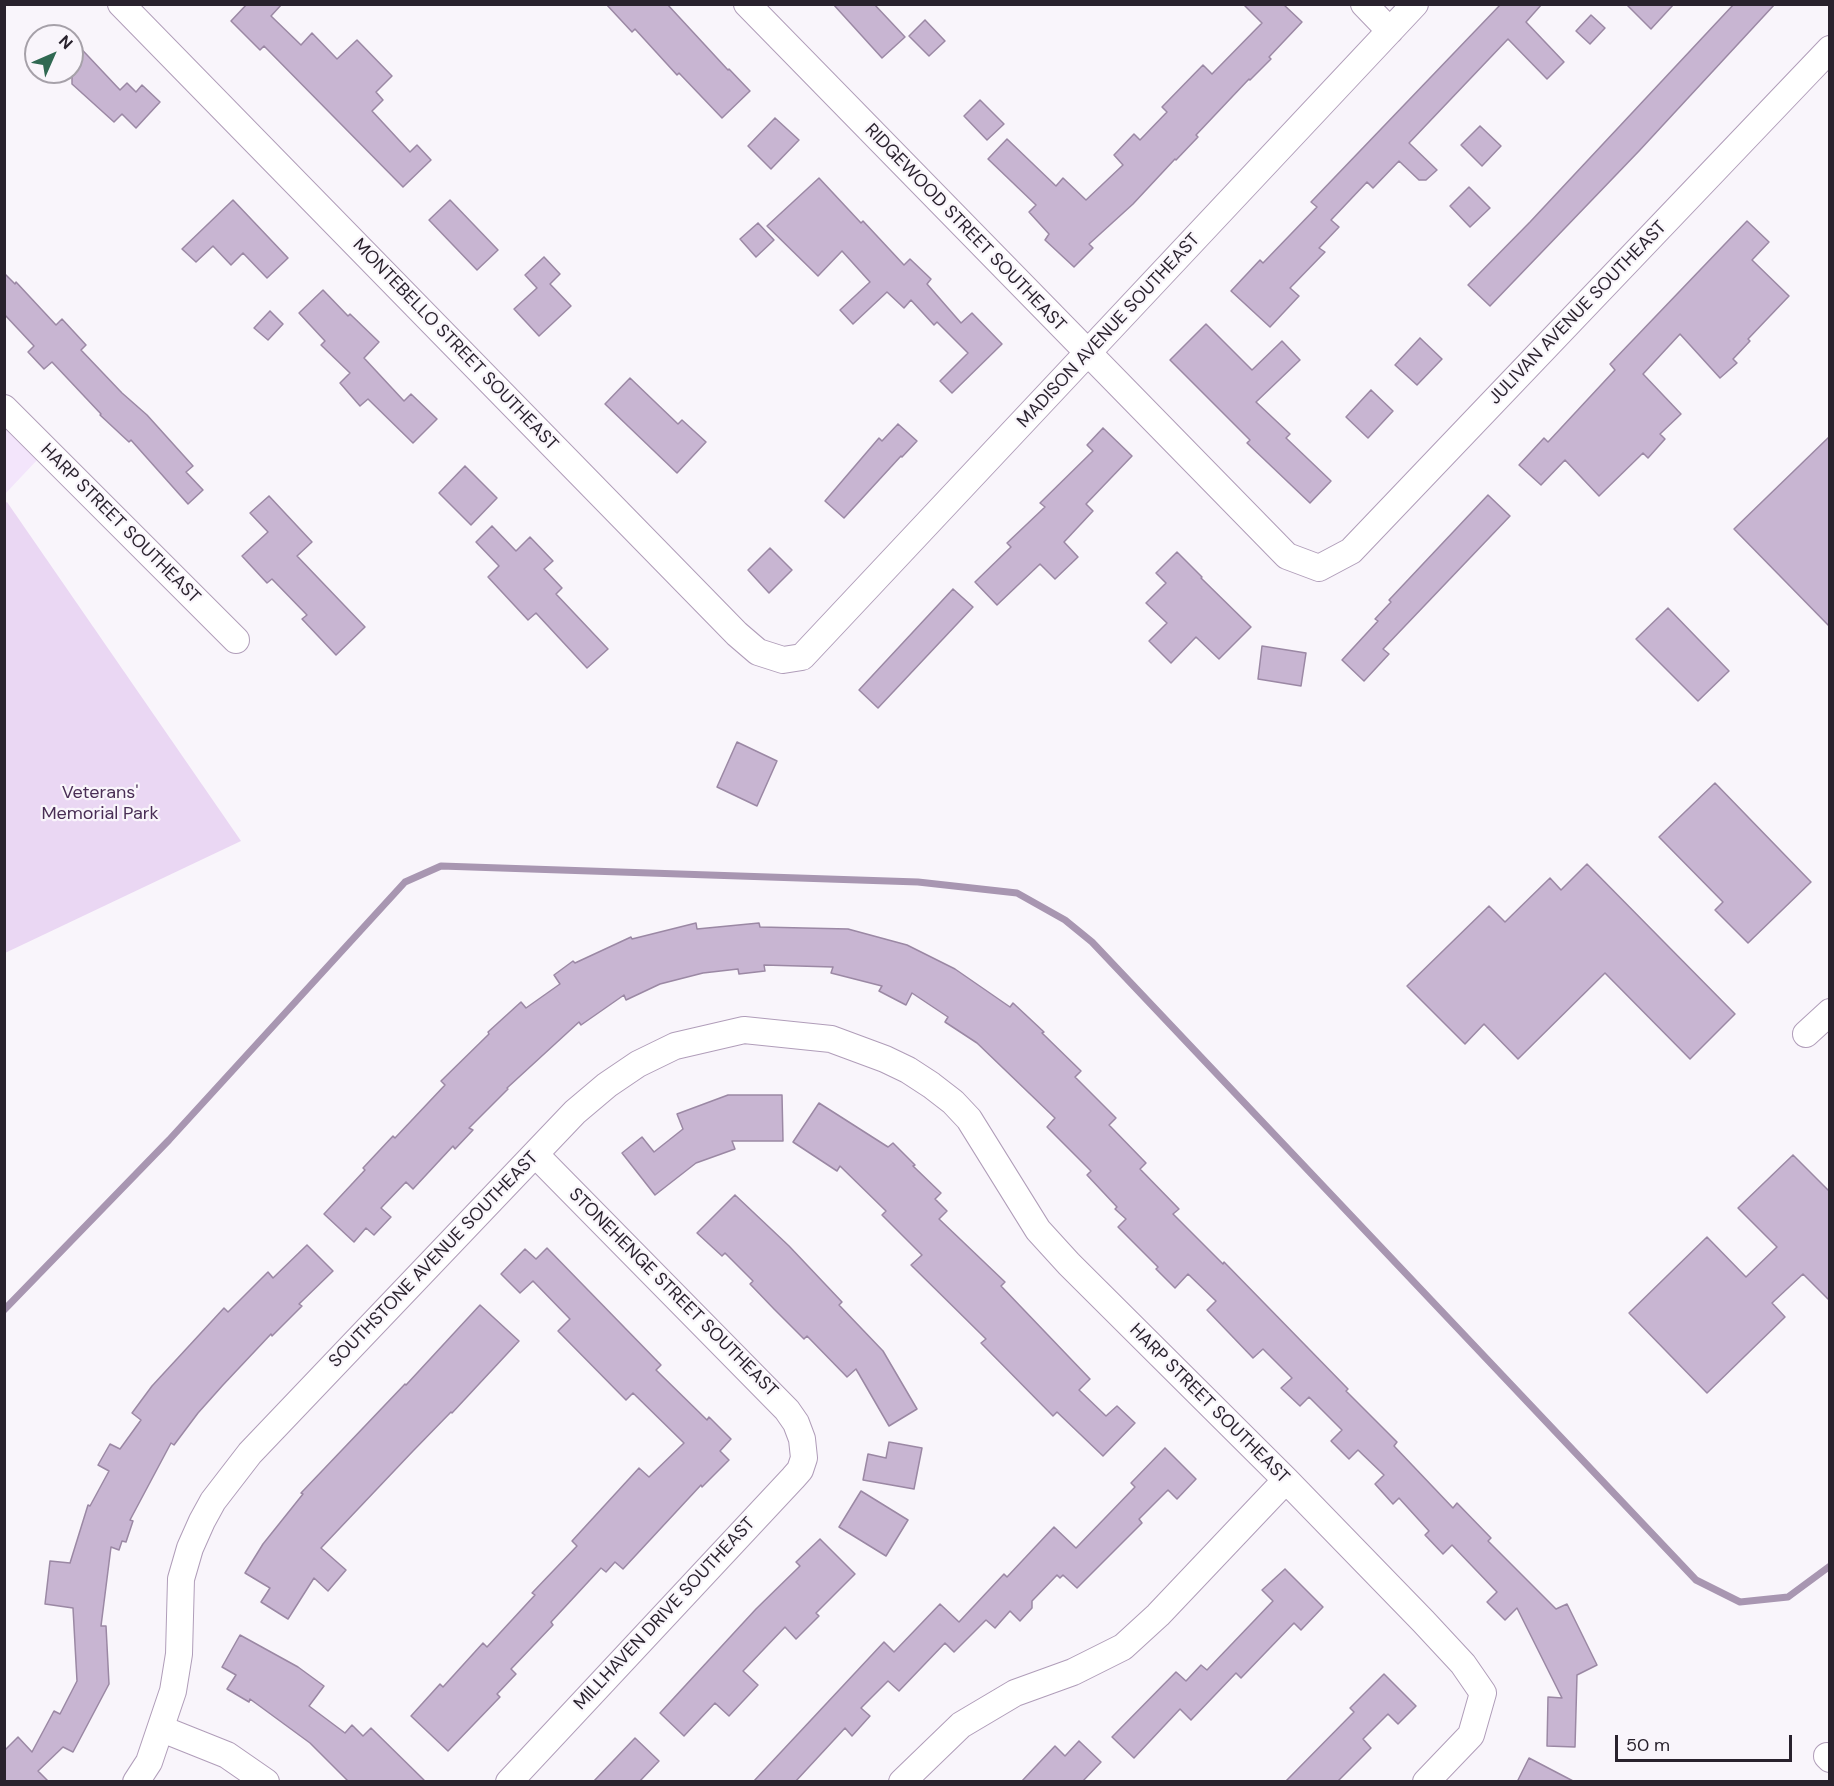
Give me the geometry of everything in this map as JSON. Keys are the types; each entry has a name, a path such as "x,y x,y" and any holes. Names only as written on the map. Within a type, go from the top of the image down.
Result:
{"street":[{"name":"MONTEBELLO STREET SOUTHEAST","path":"122,4 737,634 758,652 783,660 802,657"},
{"name":"RIDGEWOOD STREET SOUTHEAST","path":"747,4 1287,556 1319,568"},
{"path":"1364,4 1390,31"},
{"name":"MADISON AVENUE SOUTHEAST","path":"802,657 1415,4"},
{"name":"JULIVAN AVENUE SOUTHEAST","path":"1319,568 1351,551 1830,49"},
{"name":"HARP STREET SOUTHEAST","path":"4,408 236,640"},
{"path":"1806,1034 1830,1011"},
{"name":"SOUTHSTONE AVENUE SOUTHEAST","path":"136,1782 149,1762 173,1691 179,1654 181,1579 202,1521 213,1501 250,1452 575,1112 607,1085 638,1064 675,1046 744,1030 831,1038 908,1070 953,1102"},
{"name":"HARP STREET SOUTHEAST","path":"953,1102 980,1135 1038,1230 1046,1239 1286,1480 1463,1664 1483,1693 1471,1735 1426,1782"},
{"name":"STONEHENGE STREET SOUTHEAST","path":"535,1154 774,1395 796,1423 802,1439"},
{"name":"MILLHAVEN DRIVE SOUTHEAST","path":"509,1782 800,1470 804,1458 802,1439"},
{"path":"902,1782 961,1725 1015,1693 1073,1672 1123,1647 1158,1615 1286,1480"},
{"path":"162,1729 227,1755 266,1782"}],"shaded area":[{"path":"4,423 39,458 5,494 4,494"}],"green space":[{"name":"Veterans' Memorial Park","path":"7,502 241,841 5,953 4,504"}],"building":[{"path":"247,4 282,4 271,16 301,45 312,33 337,59 357,40 392,76 376,92 383,100 372,111 410,152 417,145 431,160 403,187 264,46 260,50 231,21"},
{"path":"606,4 667,4 750,91 722,118 679,73 677,75 635,29 632,32"},
{"path":"833,4 874,4 905,37 882,58"},
{"path":"1243,4 1283,4 1302,22 1269,57 1271,59 1196,135 1198,137 1176,160 1089,244 1093,248 1074,267 1045,240 1049,234 1029,212 1036,205 988,159 1007,139 1056,186 1063,178 1086,200 1123,165 1114,155 1134,134 1140,140 1167,112 1162,107 1203,65 1212,74 1262,23"},
{"path":"1501,4 1542,4 1526,22 1564,62 1547,79 1508,39 1409,143 1437,170 1426,180 1419,180 1399,161 1373,188 1367,182 1331,220 1339,227 1319,248 1325,252 1290,288 1299,296 1270,327 1231,291 1260,260 1263,263 1317,207 1311,202"},
{"path":"1626,4 1674,4 1651,29"},
{"path":"1734,4 1775,4 1639,151 1490,306 1468,285"},
{"path":"1591,15 1605,28 1590,44 1576,31"},
{"path":"925,20 945,41 929,56 909,36"},
{"path":"84,52 120,90 127,83 136,92 142,85 160,102 136,128 122,114 114,122 72,84 84,84"},
{"path":"980,100 1004,124 987,140 964,116"},
{"path":"775,118 799,140 771,169 748,146"},
{"path":"1480,126 1501,146 1482,166 1461,145"},
{"path":"819,178 904,265 910,259 931,279 927,284 961,323 972,313 1002,344 952,393 940,381 968,353 937,322 934,325 911,300 904,308 887,292 853,324 840,310 870,282 842,251 818,276 767,226"},
{"path":"1469,187 1490,208 1470,227 1450,206"},
{"path":"233,200 288,258 267,278 243,253 231,265 213,246 196,262 182,249"},
{"path":"450,200 498,250 477,270 429,220"},
{"path":"1747,221 1769,242 1752,260 1789,296 1748,339 1750,341 1733,359 1737,363 1720,378 1680,334 1643,374 1681,414 1660,434 1665,439 1648,458 1643,453 1599,496 1565,460 1541,485 1519,465 1544,438 1548,442 1615,370 1610,364"},
{"path":"758,223 774,240 756,257 740,239"},
{"path":"544,257 560,274 550,284 571,306 539,336 514,309 537,288 525,275"},
{"path":"4,273 15,284 16,282 56,325 62,319 86,345 81,350 122,393 147,415 193,466 186,472 203,490 188,504 131,440 129,442 100,415 52,362 44,369 28,352 34,346 4,314"},
{"path":"323,290 348,316 350,314 379,342 364,358 404,401 411,394 437,419 413,443 368,399 360,406 340,383 350,373 321,345 325,341 299,313"},
{"path":"270,311 283,324 268,340 254,328"},
{"path":"1206,324 1252,370 1282,341 1300,360 1256,402 1290,434 1286,438 1331,481 1310,503 1247,443 1250,440 1170,360"},
{"path":"1420,338 1442,359 1417,385 1395,365"},
{"path":"630,378 678,424 682,420 706,442 677,473 605,404"},
{"path":"1371,390 1393,411 1368,438 1346,417"},
{"path":"898,424 917,441 844,518 825,501 879,438 882,441"},
{"path":"1103,428 1132,456 1086,504 1093,511 1064,542 1078,557 1055,579 1040,564 997,605 975,582 1011,547 1007,543 1045,507 1040,503 1093,451 1087,445"},
{"path":"1830,436 1830,627 1734,529"},
{"path":"465,466 497,498 471,525 439,493"},
{"path":"1488,495 1510,516 1383,649 1389,654 1364,681 1342,660 1378,621 1375,619 1391,602 1389,600"},
{"path":"269,496 312,542 297,556 365,627 336,655 302,619 307,615 272,579 267,583 242,556 268,532 250,513"},
{"path":"492,526 516,551 530,537 553,561 544,569 562,588 556,594 608,649 587,668 536,613 528,620 488,577 499,566 476,542"},
{"path":"770,548 792,570 769,593 748,570"},
{"path":"1177,552 1251,627 1219,659 1196,637 1171,663 1149,641 1167,623 1146,603 1166,583 1156,573"},
{"path":"953,589 973,607 878,708 859,690"},
{"path":"1668,608 1729,671 1698,701 1636,639"},
{"path":"1262,646 1306,653 1301,686 1258,679"},
{"path":"737,742 777,761 757,806 717,787"},
{"path":"1715,783 1811,882 1748,943 1715,910 1723,902 1659,837"},
{"path":"1587,864 1735,1014 1690,1059 1605,973 1518,1059 1484,1024 1465,1044 1407,986 1489,906 1505,922 1550,878 1561,890"},
{"path":"696,923 697,929 759,923 760,927 848,929 907,945 955,969 1010,1007 1013,1003 1044,1032 1042,1033 1081,1071 1075,1077 1116,1118 1109,1125 1146,1163 1140,1169 1179,1209 1173,1214 1223,1264 1224,1262 1348,1389 1346,1391 1397,1442 1394,1446 1453,1508 1457,1503 1491,1538 1488,1541 1556,1609 1567,1604 1597,1665 1577,1675 1575,1747 1547,1746 1548,1697 1562,1698 1517,1608 1505,1620 1487,1602 1497,1592 1452,1545 1443,1554 1425,1535 1429,1531 1399,1498 1393,1504 1375,1484 1384,1475 1358,1450 1349,1459 1331,1441 1342,1430 1309,1397 1300,1406 1281,1388 1292,1378 1263,1349 1253,1358 1207,1310 1216,1301 1188,1274 1175,1288 1156,1269 1158,1267 1118,1227 1126,1219 1087,1175 1091,1171 1047,1127 1055,1118 977,1043 945,1022 948,1017 912,993 906,1005 879,991 882,986 831,973 833,967 764,965 765,971 739,974 738,969 703,973 660,984 626,1000 624,995 581,1025 579,1022 507,1088 469,1128 473,1130 455,1149 453,1146 413,1189 406,1182 381,1208 391,1217 374,1235 366,1228 354,1242 324,1214 393,1136 395,1138 445,1085 441,1081 489,1034 488,1032 521,1002 526,1008 560,984 554,975 573,961 575,963 631,937 632,939"},
{"path":"728,1095 782,1095 783,1141 732,1141 735,1149 696,1163 655,1195 622,1153 642,1137 654,1152 683,1129 677,1114"},
{"path":"819,1103 888,1147 893,1143 915,1165 913,1166 941,1193 935,1199 947,1211 939,1219 1005,1282 1001,1286 1090,1379 1079,1390 1106,1416 1117,1406 1135,1423 1103,1456 1057,1412 1053,1416 981,1343 986,1339 911,1265 922,1255 882,1215 886,1211 840,1166 837,1171 793,1142"},
{"path":"1793,1155 1830,1192 1830,1301 1803,1274 1772,1303 1785,1317 1707,1393 1629,1313 1707,1237 1746,1277 1777,1247 1738,1208"},
{"path":"735,1195 789,1246 842,1302 839,1305 883,1351 917,1409 889,1426 856,1369 847,1377 807,1336 804,1339 774,1309 750,1284 753,1281 725,1253 722,1256 697,1233"},
{"path":"307,1245 333,1271 299,1304 302,1306 272,1336 271,1334 223,1385 174,1445 171,1443 130,1520 133,1521 126,1542 122,1541 119,1550 111,1547 101,1626 106,1626 109,1684 73,1752 63,1747 38,1771 49,1782 4,1782 4,1751 18,1737 32,1752 54,1711 60,1714 77,1681 73,1608 45,1604 50,1561 70,1563 88,1505 90,1506 109,1471 98,1465 110,1444 120,1449 141,1420 132,1413 152,1386 224,1308 228,1312 268,1272 273,1278"},
{"path":"547,1248 661,1365 656,1370 707,1420 709,1417 731,1439 720,1451 729,1460 702,1487 701,1485 623,1569 615,1562 606,1572 601,1568 551,1622 553,1625 511,1669 516,1674 497,1694 500,1697 448,1751 411,1716 440,1684 443,1687 483,1643 487,1647 535,1595 532,1593 577,1546 572,1541 639,1468 649,1477 684,1443 633,1393 626,1400 558,1331 570,1319 533,1281 520,1293 501,1274 525,1249 536,1259"},
{"path":"480,1305 519,1341 321,1548 346,1570 328,1591 314,1578 288,1619 261,1602 270,1588 245,1573 263,1544 303,1494 301,1493"},
{"path":"889,1442 922,1448 914,1489 863,1480 868,1454 886,1458"},
{"path":"1165,1448 1196,1479 1177,1499 1168,1490 1139,1519 1142,1523 1077,1588 1063,1575 1060,1578 1057,1575 1032,1601 1032,1608 1020,1621 1010,1611 995,1628 986,1620 954,1652 945,1643 899,1691 888,1681 861,1708 870,1716 852,1736 845,1728 795,1782 753,1782 884,1642 894,1652 940,1604 959,1622 1004,1574 1007,1577 1054,1527 1076,1548 1135,1487 1131,1483"},
{"path":"861,1491 908,1520 886,1556 839,1527"},
{"path":"820,1539 855,1574 816,1613 819,1616 796,1639 785,1627 743,1671 758,1685 729,1716 715,1703 684,1736 660,1713 756,1609 800,1566 796,1562"},
{"path":"1285,1569 1323,1607 1301,1630 1294,1623 1241,1678 1236,1673 1191,1720 1180,1709 1134,1758 1112,1737 1176,1672 1186,1681 1201,1665 1207,1670 1273,1601 1262,1590"},
{"path":"240,1635 298,1667 324,1686 309,1706 345,1733 352,1725 363,1736 371,1728 426,1782 349,1782 310,1743 250,1699 249,1702 227,1689 236,1675 222,1667"},
{"path":"1384,1674 1416,1706 1398,1724 1388,1714 1363,1739 1371,1748 1337,1782 1285,1782 1354,1712 1350,1708"},
{"path":"635,1738 659,1761 639,1782 593,1782"},
{"path":"1079,1741 1101,1762 1082,1782 1021,1782 1055,1746 1065,1756"},
{"path":"1529,1758 1575,1782 1517,1782"}],"waterway":[{"path":"4,1310 169,1140 405,882 441,866 918,882 1017,893 1065,920 1092,942 1696,1580 1740,1602 1788,1597 1830,1566"}]}
